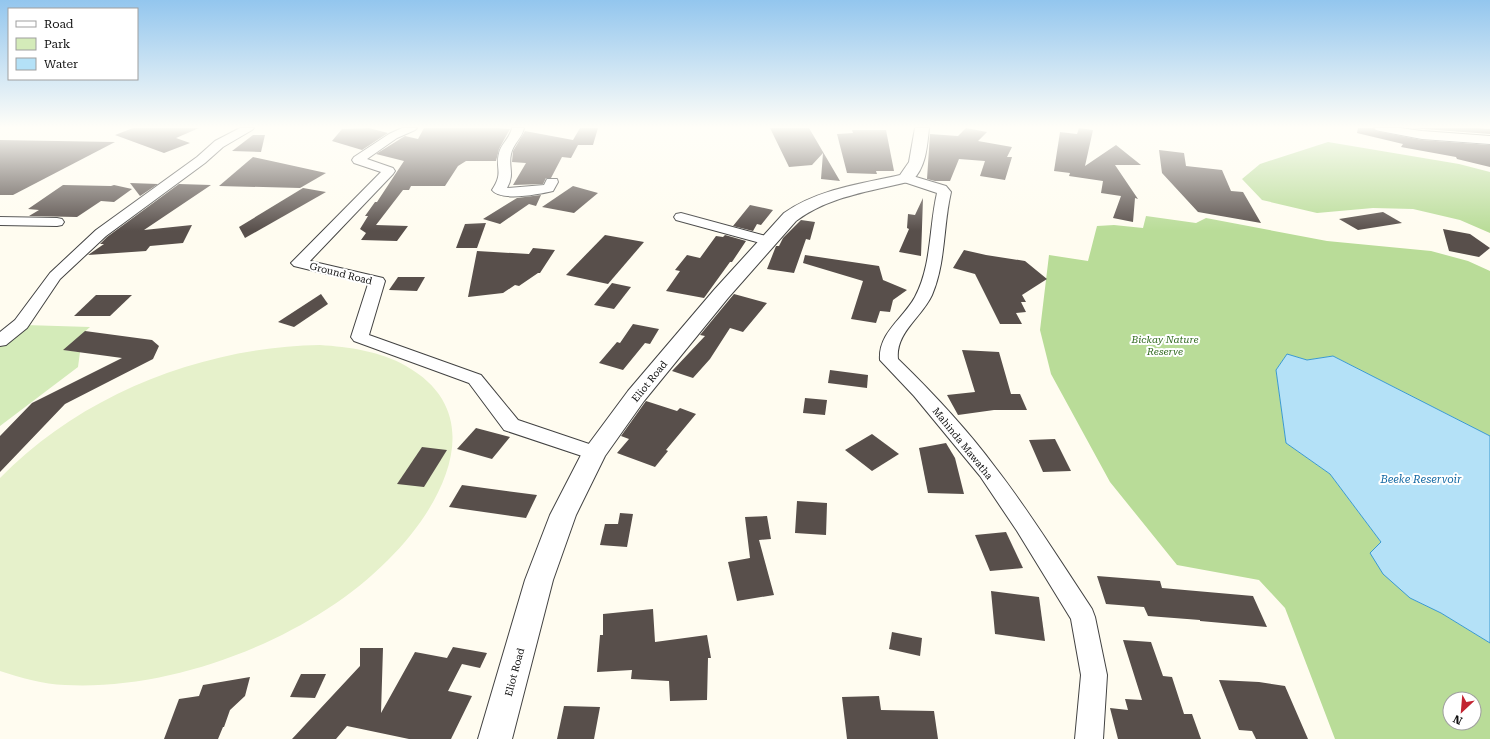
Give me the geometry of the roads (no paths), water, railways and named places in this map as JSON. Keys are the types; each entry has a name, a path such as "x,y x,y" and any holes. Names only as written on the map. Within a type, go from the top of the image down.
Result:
{"street":[{"path":"0,341 21,324 55,276 101,233 198,162"},
{"name":"Ground Road","path":"365,162 388,171 299,263 377,281 360,337 474,378 511,425 594,453"},
{"path":"504,162 506,180 499,190 508,193 548,188 552,182"},
{"path":"906,178 911,174 916,162"},
{"name":"Eliot Road","path":"495,739 539,580 563,515 594,453 636,396 721,294 790,217 801,209 821,199 906,178"},
{"name":"Mahinda Mawatha","path":"906,178 942,189 944,192 940,212 935,268 923,298 894,337 887,353 889,360 921,392 987,471 1025,525 1083,617 1094,675 1089,739"},
{"path":"681,217 768,241"},
{"path":"0,221 57,222"}],"water":[{"name":"Beeke Reservoir","path":"1287,354 1307,360 1333,356 1490,436 1490,643 1441,613 1410,598 1383,574 1370,553 1381,542 1330,474 1286,443 1276,370"}],"park label":[{"name":"Bickay Nature Reserve","path":"1165,344"}]}
